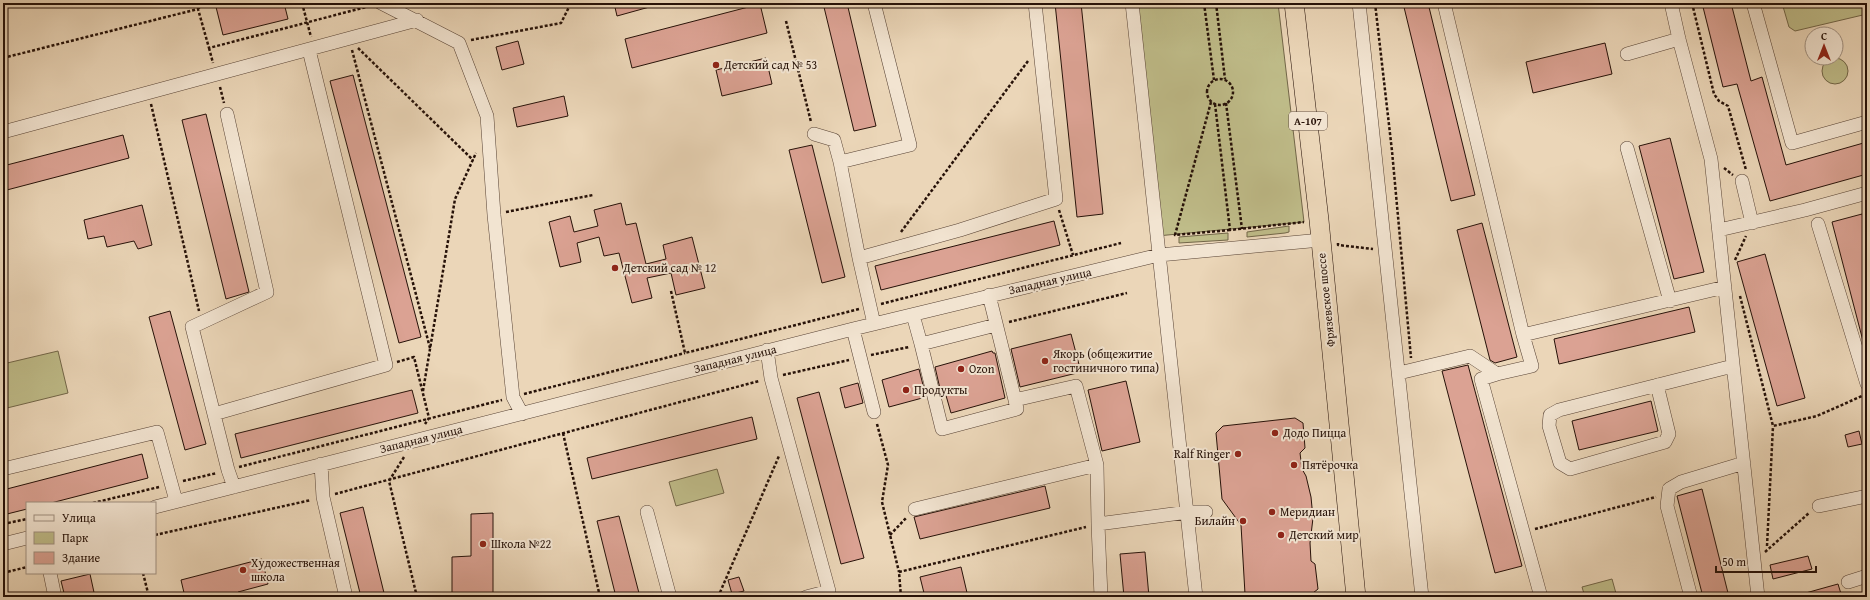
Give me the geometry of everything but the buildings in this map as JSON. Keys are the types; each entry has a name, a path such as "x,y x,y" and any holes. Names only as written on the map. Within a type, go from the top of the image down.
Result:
{"highway":[{"name":"Фрязевское шоссе","path":"1294,3 1328,239 1356,597"}],"street":[{"path":"382,3 459,43 487,116 494,215 514,397 522,414"},
{"path":"840,162 910,145 874,3"},
{"path":"859,258 960,230 1056,199 1034,3"},
{"path":"1132,3 1196,597"},
{"path":"1358,3 1386,250 1422,597"},
{"path":"1444,3 1523,335 1532,366 1481,379 1541,597"},
{"path":"1671,3 1711,159 1758,597"},
{"path":"1753,3 1792,142 1867,122"},
{"path":"3,132 149,94 417,20"},
{"path":"1627,54 1679,39"},
{"path":"214,414 386,364 311,49"},
{"path":"227,114 267,292 192,327 228,470 234,487"},
{"path":"814,134 834,140 874,324"},
{"path":"1627,148 1670,300"},
{"path":"1742,181 1752,223"},
{"path":"1719,230 1752,223 1867,193"},
{"path":"1818,224 1867,384"},
{"name":"Западная улица","path":"156,506 522,414 767,350 1159,255 1328,239"},
{"path":"1523,335 1725,287"},
{"path":"913,315 942,430 1017,409 989,295"},
{"path":"921,344 996,325"},
{"path":"853,329 874,412"},
{"path":"767,350 770,378 829,591 806,597"},
{"path":"1399,373 1470,356 1497,374"},
{"path":"1657,385 1669,434 1665,442 1570,469 1560,463 1549,426 1550,415 1559,410 1657,385 1733,366"},
{"path":"1015,400 1076,386 1096,465 1101,597"},
{"path":"3,469 157,432 176,501"},
{"path":"1691,597 1666,506 1669,490 1681,482 1744,463"},
{"path":"321,464 323,497 346,597"},
{"path":"915,509 1096,465"},
{"path":"1819,506 1867,496"},
{"path":"647,512 670,597"},
{"path":"1098,524 1188,512 1206,512"},
{"path":"3,544 26,538"},
{"path":"50,574 55,597"},
{"path":"1848,582 1867,576"}],"path":[{"path":"3,58 198,9 203,3"},
{"path":"302,3 307,22 311,49"},
{"path":"198,9 209,48 382,3"},
{"path":"459,43 561,23 571,3"},
{"path":"1204,3 1214,80 1207,90 1207,95 1215,104 1226,103 1231,99 1233,90 1230,82 1225,79 1214,80"},
{"path":"1216,3 1225,79"},
{"path":"1375,3 1392,151 1413,370"},
{"path":"1692,3 1714,94 1720,101 1728,106 1735,128 1748,177 1742,181"},
{"path":"786,21 814,134"},
{"path":"349,39 473,160"},
{"path":"349,39 430,348"},
{"path":"888,250 1039,46"},
{"path":"149,94 202,322"},
{"path":"1212,102 1174,235 1304,222"},
{"path":"1226,103 1242,229"},
{"path":"1215,104 1230,230"},
{"path":"423,393 456,199 488,126"},
{"path":"494,215 593,195"},
{"path":"1056,199 1073,255"},
{"path":"1732,264 1739,253 1752,223"},
{"path":"1328,239 1338,244 1386,250"},
{"path":"996,325 1127,293"},
{"path":"1740,295 1773,426 1770,509 1764,558"},
{"path":"156,535 389,481 770,378 921,344"},
{"path":"97,502 171,485 684,353"},
{"path":"386,364 414,357 429,418"},
{"path":"1773,426 1817,416 1867,394"},
{"path":"874,412 888,465 882,502 899,572 901,597"},
{"path":"562,433 600,597"},
{"path":"718,597 787,438"},
{"path":"389,481 417,597"},
{"path":"1523,532 1668,494"},
{"path":"1765,552 1799,521 1819,506"},
{"path":"890,536 915,509"},
{"path":"3,524 26,519"},
{"path":"899,572 1098,524"},
{"path":"3,573 26,567"},
{"path":"143,574 149,597"}],"green space":[{"path":"1135,3 1278,3 1304,222 1157,236"},
{"path":"1782,3 1867,3 1867,14 1816,26 1804,26 1804,29 1795,31 1789,27"},
{"path":"1844,61 1848,71 1845,81 1835,84 1825,81 1822,71 1823,66 1844,66"},
{"path":"1289,226 1289,232 1247,237 1247,232"},
{"path":"1228,233 1228,240 1179,243 1179,237"},
{"path":"58,351 68,393 3,409 3,364"},
{"path":"717,469 724,493 676,506 669,482"},
{"path":"1612,579 1617,597 1585,597 1582,587"}],"place":[{"name":"Детский сад № 53","path":"716,65"},
{"name":"Детский сад № 12","path":"615,268"},
{"name":"Якорь (общежитие гостиничного типа)","path":"1045,361"},
{"name":"Ozon","path":"961,369"},
{"name":"Продукты","path":"906,390"},
{"name":"Додо Пицца","path":"1275,433"},
{"name":"Ralf Ringer","path":"1238,454"},
{"name":"Пятёрочка","path":"1294,465"},
{"name":"Меридиан","path":"1272,512"},
{"name":"Билайн","path":"1243,521"},
{"name":"Детский мир","path":"1281,535"},
{"name":"Школа №22","path":"483,544"},
{"name":"Художественная школа","path":"243,570"}]}
